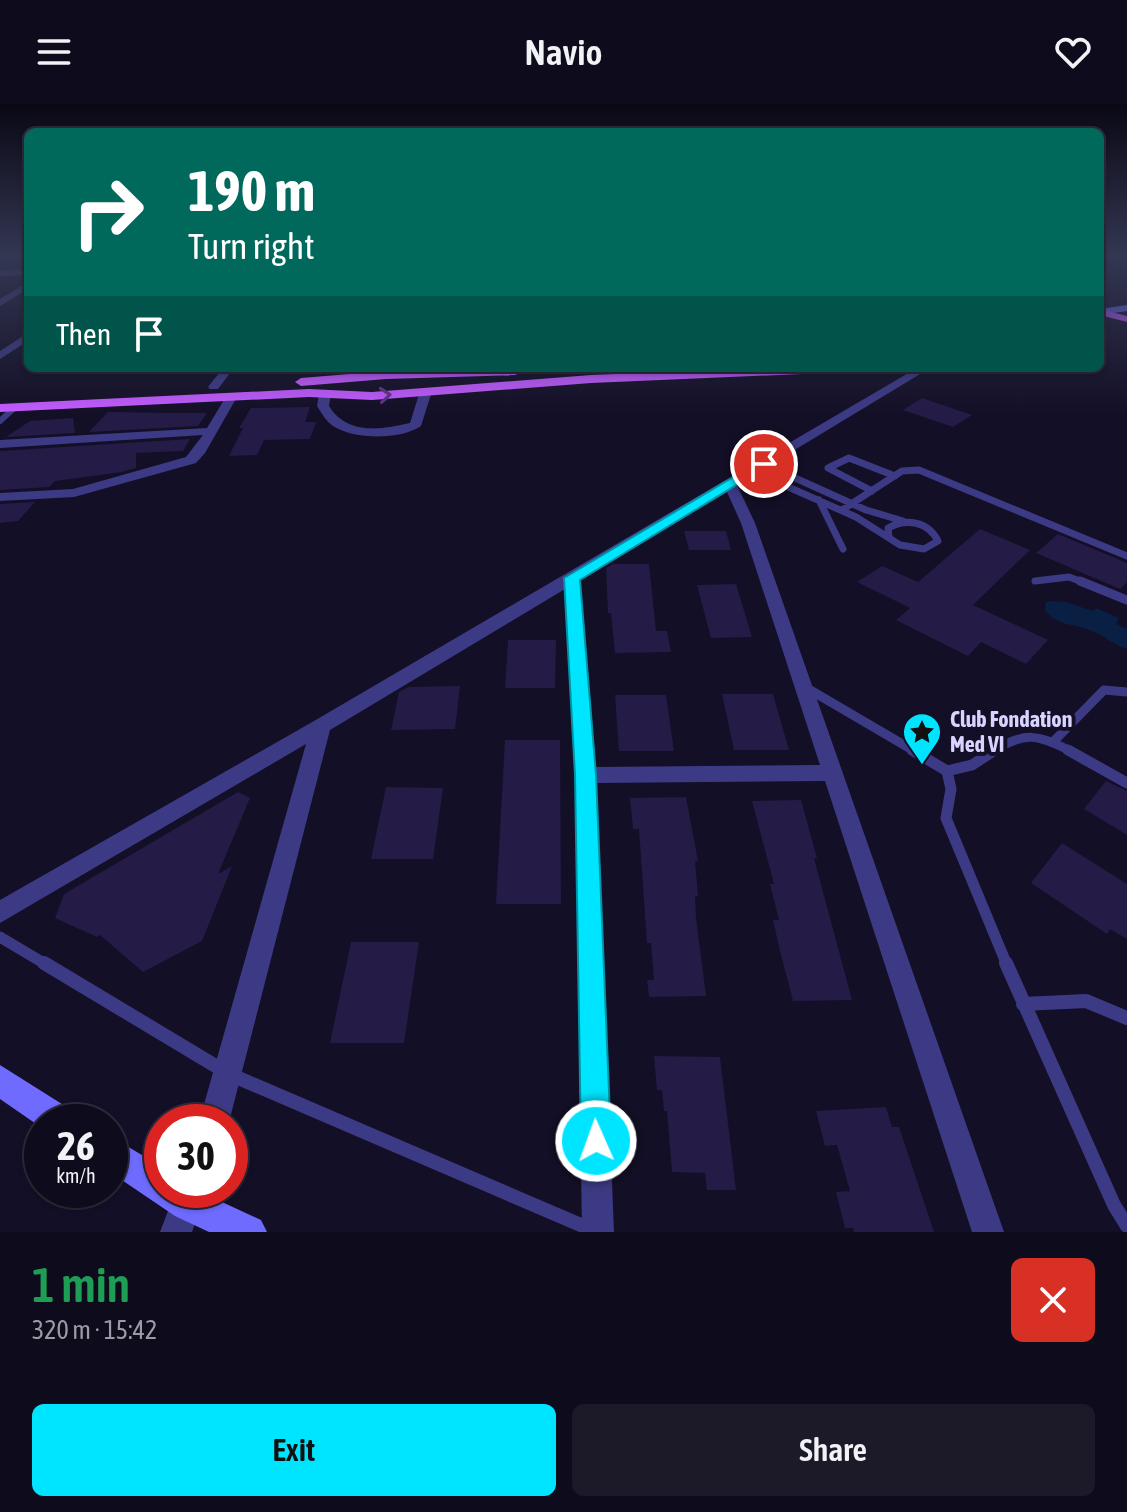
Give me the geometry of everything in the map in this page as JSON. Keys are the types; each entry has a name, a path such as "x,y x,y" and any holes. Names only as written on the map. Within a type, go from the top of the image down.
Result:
{"main road":[{"path":"1104,314 1127,319"},
{"path":"0,398 500,372"},
{"path":"7,408 426,391 591,379 755,372"},
{"path":"472,373 478,377 477,388"},
{"path":"340,395 332,390 332,385 344,379"}],"street":[{"path":"1104,312 1124,309"},
{"path":"0,356 24,339"},
{"path":"0,346 24,345"},
{"path":"214,387 226,372"},
{"path":"0,912 918,372"},
{"path":"325,394 323,406 334,422 349,429 380,432 415,426 426,391"},
{"path":"0,497 74,493 191,460 199,453 231,397"},
{"path":"0,444 211,431"},
{"path":"730,484 748,523 988,1232"},
{"path":"572,578 585,775 598,1232"},
{"path":"220,1104 321,726"},
{"path":"585,775 831,773"},
{"path":"0,1081 35,1104"},
{"path":"192,1208 249,1232"}],"lane":[{"path":"0,421 7,408"},
{"path":"872,491 828,468 849,458 895,476"},
{"path":"758,468 852,504 922,525 934,532 938,541 936,545 916,549 900,545 842,510 758,468"},
{"path":"842,510 906,469 925,472 1127,556"},
{"path":"819,500 843,549"},
{"path":"889,537 888,528 906,522"},
{"path":"1035,581 1059,577 1076,579 1127,600"},
{"path":"802,685 947,771 972,765 1014,738 1034,737 1053,742 1127,783"},
{"path":"1053,742 1104,690 1127,692"},
{"path":"947,771 952,791 947,802 946,818 1023,1004 1114,1205 1127,1226"},
{"path":"0,937 229,1074 598,1232"},
{"path":"1023,1004 1086,1001 1127,1018"}],"water":[{"path":"1046,602 1093,611 1096,608 1119,618 1116,624 1127,629 1127,649 1086,628 1055,619 1045,610"}],"building":[{"path":"922,398 972,415 953,427 903,410"},
{"path":"310,407 305,422 316,422 310,439 264,440 257,455 229,456 243,428 239,428 251,408"},
{"path":"108,412 207,413 198,426 89,432"},
{"path":"73,418 75,433 6,437 30,421"},
{"path":"190,439 183,451 136,453 136,468 122,472 55,481 49,487 0,490 0,451"},
{"path":"35,502 18,521 0,523 0,504"},
{"path":"980,529 1030,550 973,605 1048,640 1026,664 981,642 968,656 896,620 910,608 857,582 882,566 918,582"},
{"path":"684,531 726,531 731,550 689,550"},
{"path":"1058,534 1127,563 1127,582 1120,589 1036,553"},
{"path":"613,564 649,564 656,631 667,631 671,652 615,653 611,613 608,613 606,568"},
{"path":"736,584 752,637 711,638 697,585"},
{"path":"508,640 556,640 555,688 505,688"},
{"path":"460,686 455,729 391,730 399,692 408,687"},
{"path":"722,694 773,694 789,750 734,750"},
{"path":"615,695 666,695 674,751 619,751"},
{"path":"505,740 560,740 561,904 496,904"},
{"path":"1106,781 1127,791 1127,835 1084,809"},
{"path":"386,787 443,788 433,859 371,859"},
{"path":"238,792 250,798 218,874 232,866 202,941 143,972 100,935 97,937 55,918 64,894"},
{"path":"686,797 698,861 695,861 696,918 706,996 649,997 647,980 654,980 651,943 647,943 639,829 633,829 630,798"},
{"path":"801,800 852,1000 793,1001 780,951 773,920 779,920 770,884 774,884 752,801"},
{"path":"1062,843 1127,884 1127,939 1110,929 1107,934 1031,883"},
{"path":"351,942 419,942 404,1043 330,1043"},
{"path":"654,1056 720,1057 736,1190 707,1190 705,1173 672,1172 667,1111 664,1111 662,1090 657,1090"},
{"path":"886,1107 892,1127 899,1127 934,1232 854,1232 853,1228 845,1228 836,1192 850,1191 837,1145 825,1146 816,1111"}],"place":[{"name":"Club Fondation Med VI","path":"922,766"}],"route":[{"path":"596,1141 585,775 572,578 764,464"}]}
